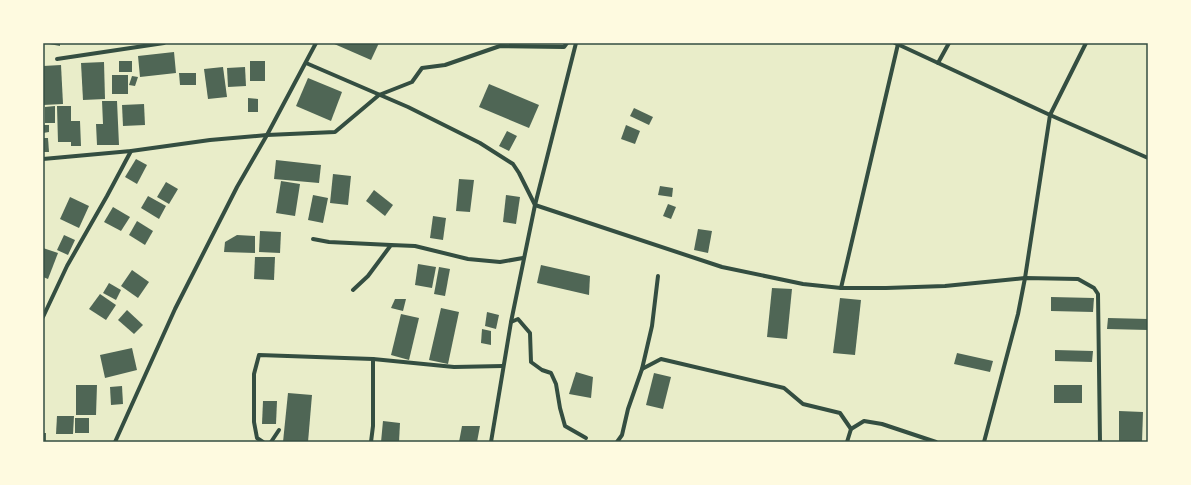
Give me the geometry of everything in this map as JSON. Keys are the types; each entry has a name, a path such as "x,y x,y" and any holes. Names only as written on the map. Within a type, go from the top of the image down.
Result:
{"street":[{"path":"57,59 164,43"},
{"path":"115,442 175,309 237,187 316,43"},
{"path":"43,159 131,151 267,134 335,132 379,95 412,82 422,68 445,65 500,46 564,47 567,43"},
{"path":"490,442 523,258 576,43"},
{"path":"938,63 949,43"},
{"path":"984,442 1026,278 1050,115 1086,43"},
{"path":"841,288 897,44 1050,115 1148,158"},
{"path":"306,62 408,107 460,132 513,164 535,205 722,267 803,284 841,288 945,286 1026,278 1078,279 1094,288 1098,294 1100,442"},
{"path":"43,317 67,266 131,151"},
{"path":"313,239 329,242 415,246 468,259 500,262 523,258"},
{"path":"353,290 368,276 391,245"},
{"path":"617,442 622,435 628,409 642,369 652,326 658,276"},
{"path":"511,322 518,319 530,333 531,362 542,370 551,373 556,384 565,426 586,438"},
{"path":"263,442 257,438 254,422 254,374 259,355 372,359 454,366 503,366"},
{"path":"371,442 372,359"},
{"path":"642,369 661,359 784,388 803,404 840,413 851,429"},
{"path":"847,442 851,429 864,421 882,424 936,442"},
{"path":"271,442 279,430"}],"building":[{"path":"44,43 60,43 60,46"},
{"path":"332,43 379,43 371,60"},
{"path":"174,52 176,73 140,77 138,56"},
{"path":"119,61 132,61 132,72 119,72"},
{"path":"250,61 265,61 265,81 250,81"},
{"path":"104,62 105,99 83,100 81,63"},
{"path":"61,65 63,104 43,105 43,66"},
{"path":"223,67 227,97 208,99 204,69"},
{"path":"245,67 246,86 228,87 227,68"},
{"path":"179,73 196,73 196,85 180,85"},
{"path":"112,75 128,75 128,94 112,94"},
{"path":"132,76 138,77 135,86 129,85"},
{"path":"308,78 342,92 331,121 296,106"},
{"path":"489,84 539,105 529,128 479,107"},
{"path":"248,98 258,99 258,112 248,112"},
{"path":"102,101 117,101 119,145 97,145 96,124 103,124"},
{"path":"144,104 145,125 123,126 122,105"},
{"path":"55,106 55,123 45,123 45,107"},
{"path":"57,106 71,106 71,121 80,121 81,146 71,146 71,142 58,142"},
{"path":"634,108 653,117 649,125 630,116"},
{"path":"43,125 49,125 49,132 43,133"},
{"path":"626,125 640,131 635,144 621,139"},
{"path":"507,131 517,136 509,151 499,146"},
{"path":"43,138 48,138 49,152 43,152"},
{"path":"136,159 147,165 137,184 125,177"},
{"path":"276,160 321,165 319,183 274,179"},
{"path":"333,174 351,176 348,205 330,203"},
{"path":"459,179 474,180 470,212 456,211"},
{"path":"281,181 300,184 295,216 276,213"},
{"path":"166,182 178,189 169,204 157,197"},
{"path":"660,186 673,188 672,197 658,195"},
{"path":"374,190 393,205 385,216 366,201"},
{"path":"313,195 328,198 323,223 308,220"},
{"path":"506,195 520,197 516,224 503,222"},
{"path":"148,196 166,206 159,219 141,208"},
{"path":"70,197 89,206 79,228 60,219"},
{"path":"668,204 676,207 671,219 663,216"},
{"path":"113,207 130,217 121,231 104,222"},
{"path":"433,216 446,218 443,240 430,238"},
{"path":"137,221 153,231 145,245 129,235"},
{"path":"698,229 712,231 708,253 694,250"},
{"path":"260,231 281,232 280,253 259,252"},
{"path":"64,235 75,240 68,255 57,250"},
{"path":"237,235 255,236 255,253 224,252 225,242"},
{"path":"43,248 58,253 48,279 43,277"},
{"path":"255,257 275,257 274,280 254,279"},
{"path":"418,264 436,267 432,288 415,285"},
{"path":"541,265 590,276 589,295 537,283"},
{"path":"439,267 450,269 445,296 434,294"},
{"path":"132,270 149,282 138,298 121,286"},
{"path":"109,283 121,290 116,300 103,293"},
{"path":"772,288 792,289 787,339 767,337"},
{"path":"100,294 116,305 106,320 89,309"},
{"path":"1051,297 1094,298 1093,312 1051,311"},
{"path":"840,298 861,300 855,355 833,353"},
{"path":"395,299 406,299 403,311 391,308"},
{"path":"441,308 459,312 448,364 429,360"},
{"path":"127,310 143,325 134,334 118,320"},
{"path":"487,312 499,315 496,329 485,326"},
{"path":"401,314 419,318 409,360 391,355"},
{"path":"1108,318 1148,319 1148,330 1107,329"},
{"path":"482,329 491,331 491,345 481,343"},
{"path":"132,348 137,370 105,378 100,355"},
{"path":"1055,350 1093,351 1092,362 1055,361"},
{"path":"957,353 993,361 990,372 954,364"},
{"path":"576,372 593,377 591,398 569,394"},
{"path":"654,373 671,377 663,409 646,405"},
{"path":"76,385 97,385 96,415 76,415"},
{"path":"1054,385 1082,385 1082,403 1054,403"},
{"path":"122,386 123,404 111,405 110,387"},
{"path":"288,393 312,395 308,442 283,442"},
{"path":"263,401 277,401 276,424 262,424"},
{"path":"1119,411 1143,412 1142,442 1119,442"},
{"path":"57,416 74,416 73,434 56,434"},
{"path":"75,418 89,418 89,433 75,433"},
{"path":"383,421 400,423 399,442 381,442"},
{"path":"462,426 480,426 477,442 459,442"},
{"path":"43,433 46,433 46,442 43,442"}]}
